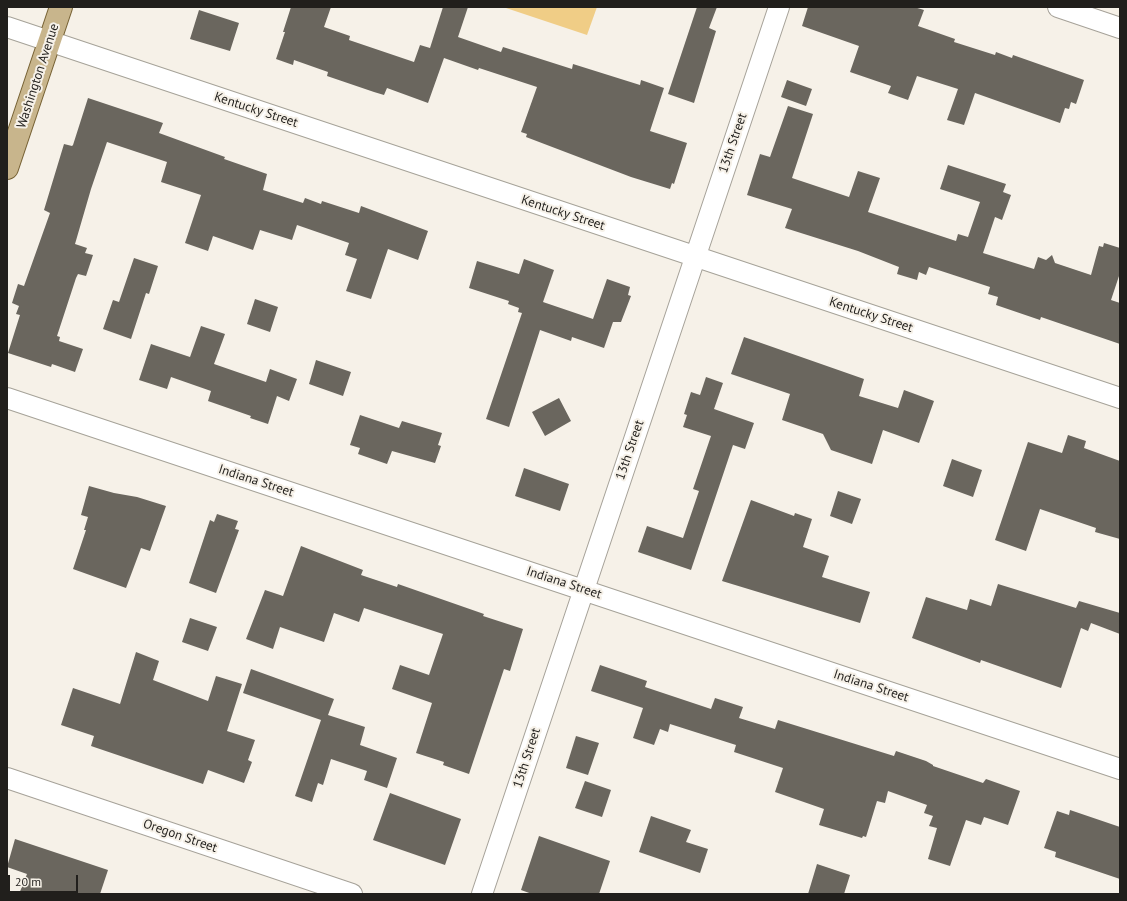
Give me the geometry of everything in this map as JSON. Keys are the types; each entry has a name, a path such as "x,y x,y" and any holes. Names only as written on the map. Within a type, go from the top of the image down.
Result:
{"main road":[{"name":"Washington Avenue","path":"7,168 61,7"}],"street":[{"name":"13th Street","path":"482,894 778,7"},
{"path":"1058,7 1120,28"},
{"name":"Kentucky Street","path":"7,27 1120,398"},
{"name":"Indiana Street","path":"7,398 1120,769"},
{"name":"Oregon Street","path":"7,778 352,894"}],"shaded area":[{"path":"503,7 597,7 587,35"}],"building":[{"path":"291,7 331,7 324,27 350,36 349,40 414,62 420,45 430,48 443,7 468,7 458,37 501,52 503,47 572,69 573,64 640,85 641,80 664,88 650,131 687,143 674,184 672,183 670,189 631,177 526,137 527,134 521,132 537,87 479,68 478,70 444,58 428,103 387,88 384,95 327,76 328,72 294,60 293,65 276,59"},
{"path":"697,7 717,7 709,28 716,31 694,103 668,94"},
{"path":"808,7 914,7 924,10 918,26 955,39 954,42 995,55 996,52 1012,58 1013,55 1084,80 1076,104 1071,102 1069,109 1065,108 1060,123 975,93 964,125 947,120 958,89 917,76 908,100 888,93 891,86 850,72 859,46 802,26"},
{"path":"199,10 239,23 230,51 190,39"},
{"path":"787,80 812,89 806,106 781,97"},
{"path":"88,98 163,123 159,133 225,157 224,159 267,174 263,190 303,203 305,198 321,204 322,201 359,213 361,206 428,231 418,260 388,249 371,299 346,291 357,259 345,255 349,243 297,225 292,240 260,230 253,250 213,236 208,251 185,243 201,195 161,182 167,162 107,142 75,244 87,248 85,253 93,255 86,276 78,274 76,278 57,336 60,337 59,341 83,349 75,372 52,364 51,367 8,353 20,315 16,314 19,306 12,303 18,284 24,286 50,213 44,210 64,144 73,145"},
{"path":"788,106 813,114 792,178 849,197 858,171 880,178 868,212 956,241 958,234 968,237 980,202 940,189 948,165 1006,184 1003,192 1011,195 1002,220 995,217 983,253 1034,269 1038,257 1046,260 1052,255 1055,263 1091,275 1099,246 1103,247 1104,243 1120,248 1120,273 1111,300 1120,303 1120,344 1041,317 1040,320 996,305 998,297 988,294 990,287 929,267 926,275 919,272 917,280 897,274 899,267 858,251 785,228 792,209 747,195 760,154 770,157"},
{"path":"134,258 158,266 149,294 146,293 131,339 103,329 113,300 119,302"},
{"path":"524,259 554,270 543,302 593,319 607,279 630,287 628,295 631,296 621,322 613,322 604,348 572,337 571,341 540,330 509,427 486,419 522,313 518,312 519,308 508,304 509,301 469,288 477,261 519,274"},
{"path":"255,299 278,307 270,332 247,324"},
{"path":"201,326 225,334 214,364 266,382 270,369 297,379 289,401 277,396 268,424 250,418 251,416 208,401 211,391 171,377 167,389 139,380 151,344 190,357"},
{"path":"744,337 864,379 859,396 898,408 904,390 934,401 919,443 883,430 872,464 831,450 823,434 782,420 790,394 731,374"},
{"path":"316,360 351,372 343,396 309,384"},
{"path":"706,377 723,383 714,409 754,423 745,449 733,445 691,570 638,552 647,526 683,538 699,491 693,489 711,436 683,427 687,415 684,414 691,392 700,395"},
{"path":"559,398 571,421 545,436 532,412"},
{"path":"360,415 399,428 402,421 442,433 438,445 441,446 435,463 392,451 387,464 358,454 360,448 350,445"},
{"path":"1068,435 1086,441 1084,448 1120,461 1120,539 1095,532 1096,528 1040,509 1026,551 995,540 1028,442 1062,453"},
{"path":"952,459 982,470 973,497 943,486"},
{"path":"524,468 569,484 560,511 515,496"},
{"path":"89,486 114,493 137,497 166,506 150,551 141,548 126,588 73,569 86,530 84,530 88,517 81,515"},
{"path":"838,491 861,499 852,524 830,516"},
{"path":"751,500 794,516 795,513 812,519 803,547 829,556 822,577 870,592 860,623 722,581"},
{"path":"217,514 238,521 235,529 239,530 216,593 189,583 210,520 214,522"},
{"path":"301,546 363,570 361,575 397,587 398,584 484,614 483,616 523,629 510,671 504,669 469,774 443,765 444,762 416,753 432,703 392,689 400,665 429,675 443,634 364,608 359,622 334,613 324,642 280,627 273,649 246,639 265,590 283,596"},
{"path":"998,584 1076,608 1079,601 1120,613 1120,634 1091,623 1088,631 1081,628 1061,688 981,660 980,663 912,638 926,597 967,610 970,599 991,606"},
{"path":"190,618 217,627 208,651 182,642"},
{"path":"136,652 159,661 153,680 208,701 216,676 242,684 227,731 255,740 248,760 252,762 244,783 208,770 203,784 91,746 94,736 61,725 73,688 120,704"},
{"path":"600,665 647,681 645,687 711,709 715,698 743,707 739,718 775,729 778,720 894,756 896,751 926,761 933,766 983,783 986,779 1020,791 1008,825 984,817 981,825 966,820 950,866 928,859 937,828 929,826 933,816 924,813 927,805 888,791 885,803 877,801 866,837 863,836 862,838 819,825 824,809 775,792 783,768 734,752 736,745 670,724 668,732 660,729 654,745 633,738 643,708 591,691"},
{"path":"251,669 334,699 328,715 365,727 360,745 397,758 387,788 364,780 367,771 331,759 323,785 318,783 312,802 295,796 321,720 243,693"},
{"path":"576,736 599,743 588,775 566,768"},
{"path":"585,781 611,790 602,817 575,808"},
{"path":"390,793 461,819 445,865 373,840"},
{"path":"1070,810 1120,827 1120,879 1055,857 1056,852 1044,848 1057,811 1069,815"},
{"path":"651,816 691,830 686,842 708,849 700,873 639,852"},
{"path":"539,836 610,861 599,894 532,894 521,890"},
{"path":"15,839 108,870 100,894 19,894 27,874 7,867"},
{"path":"817,864 850,875 844,894 808,894"}]}
